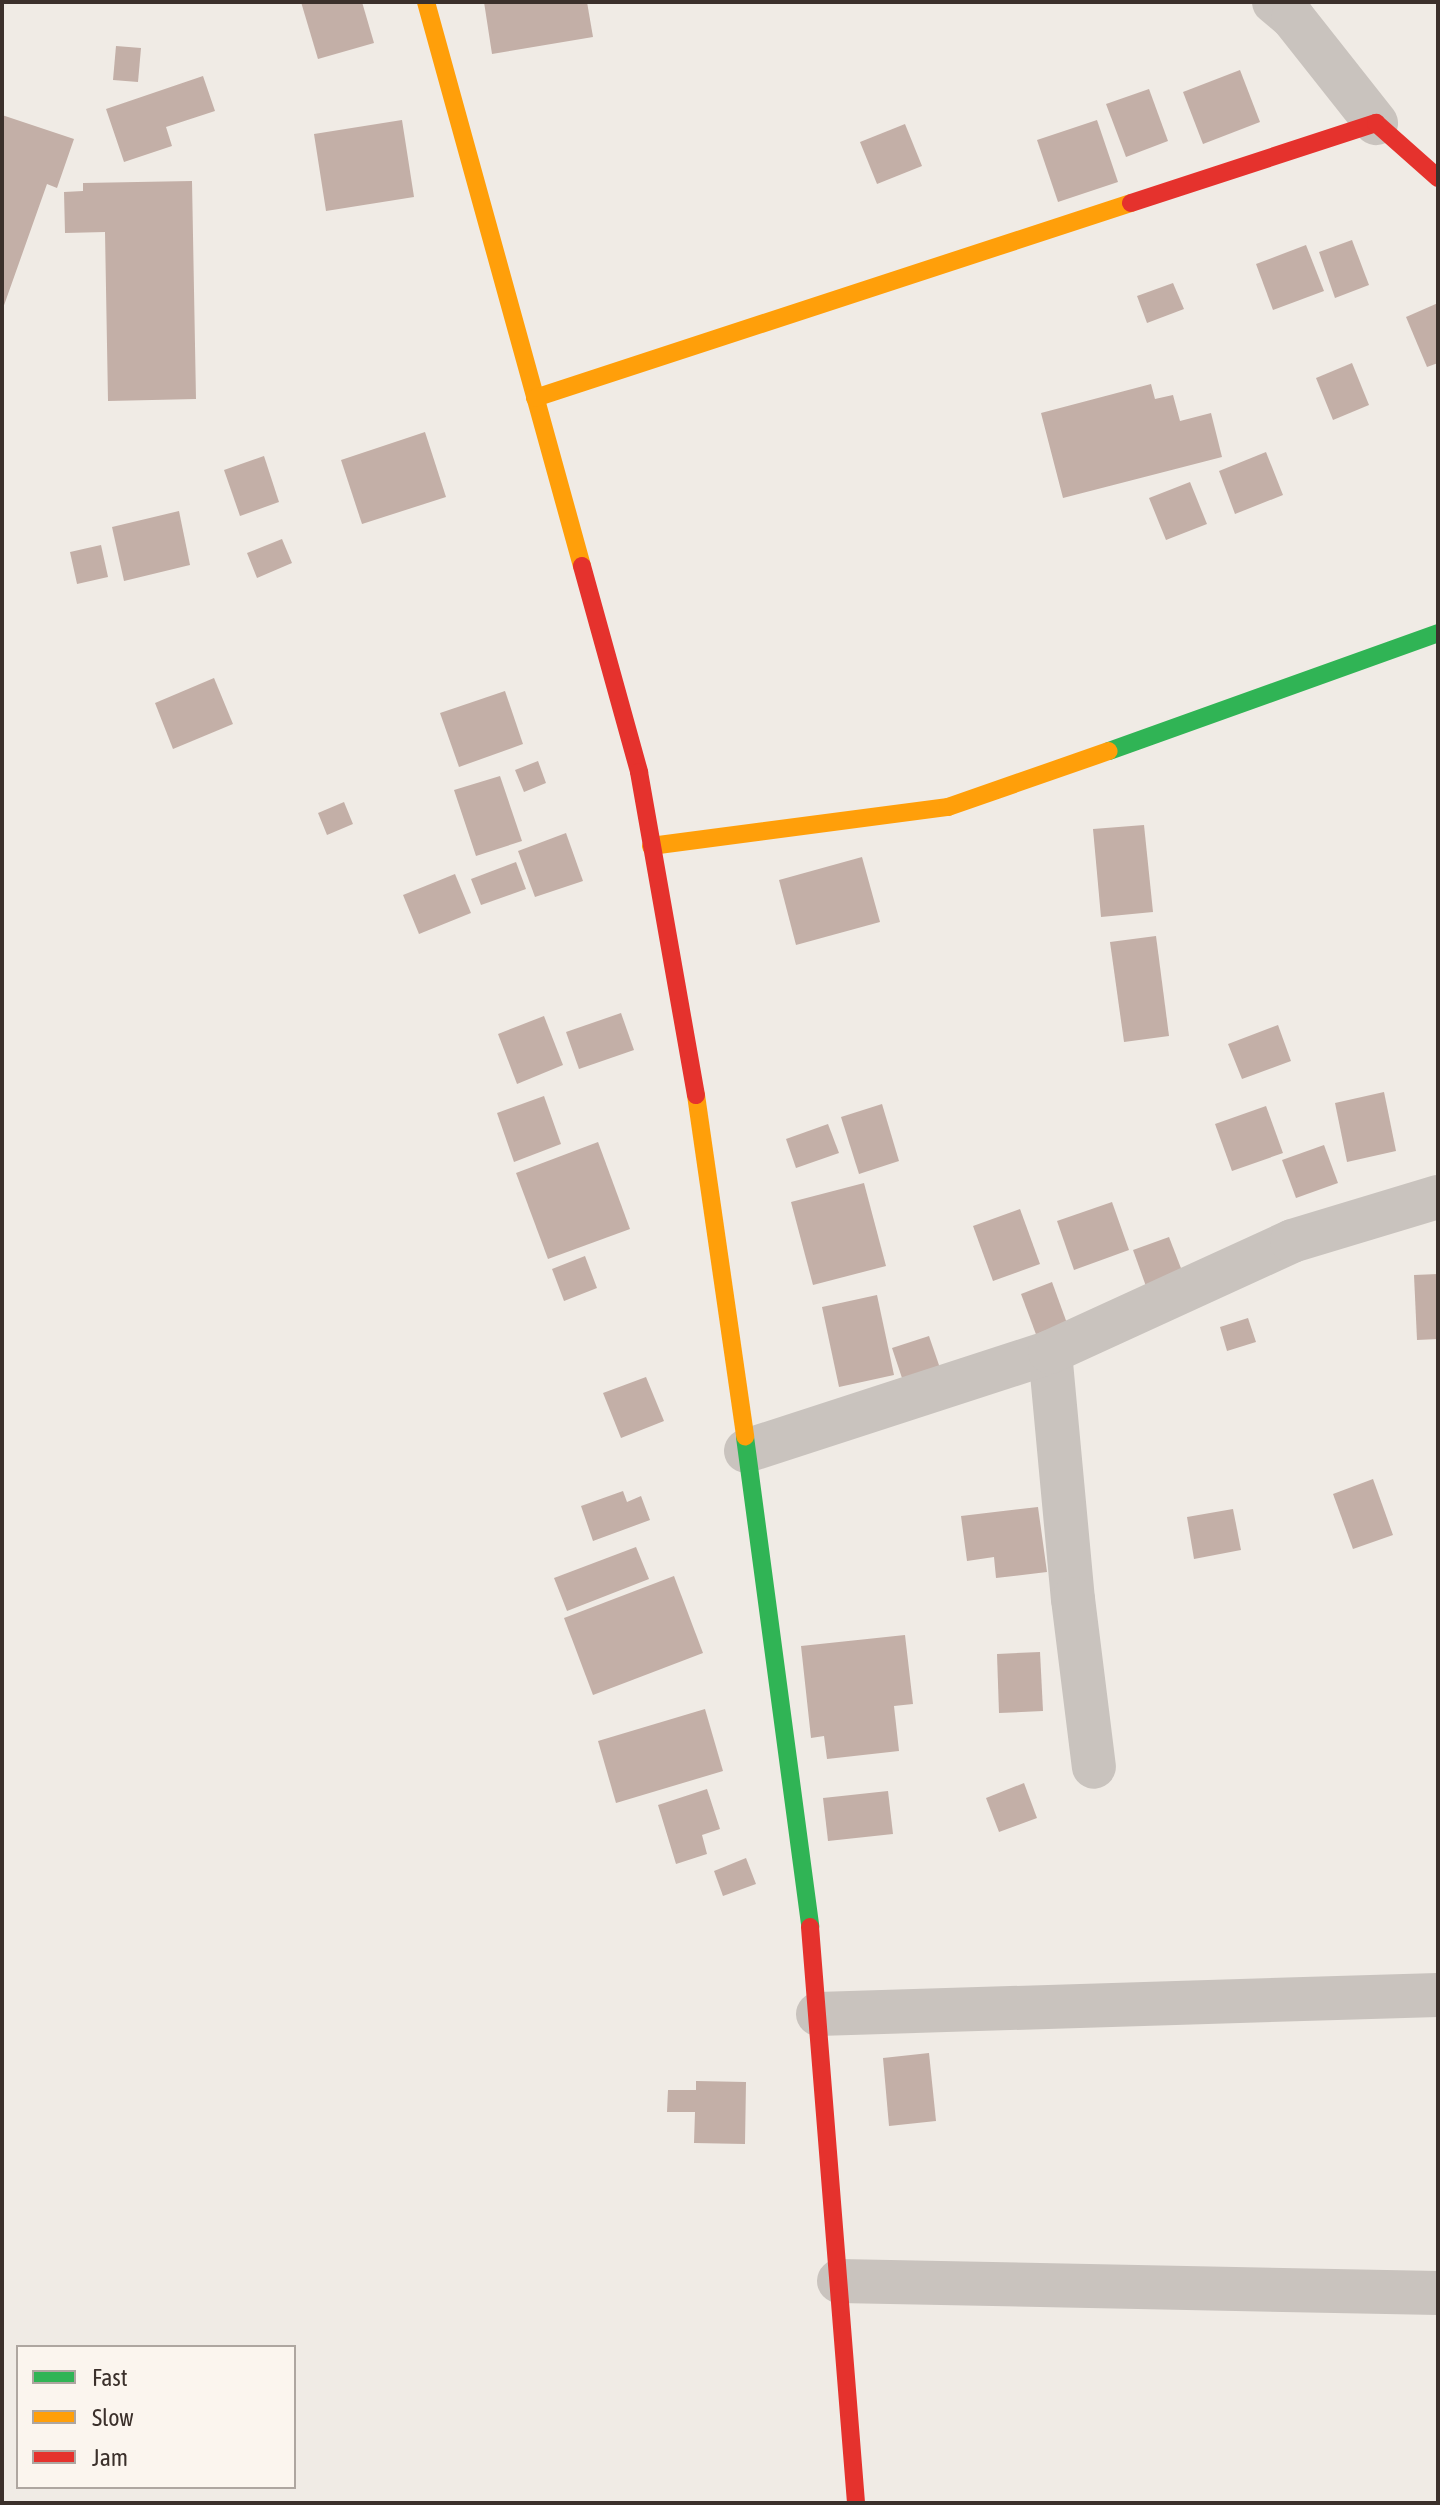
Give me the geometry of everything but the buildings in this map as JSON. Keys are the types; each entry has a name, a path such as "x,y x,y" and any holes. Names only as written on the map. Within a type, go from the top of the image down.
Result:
{"main road":[{"path":"426,2 639,772 710,1178 814,1957 856,2503"},
{"path":"535,398 1376,123 1438,178"},
{"path":"651,846 948,807 1300,685 1438,633"}],"street":[{"path":"1274,2 1293,18 1376,123"},
{"path":"746,1451 1050,1352 1292,1241 1438,1197"},
{"path":"1050,1352 1073,1599 1094,1767"},
{"path":"818,2014 1438,1995"},
{"path":"839,2281 1438,2293"}],"traffic: fast":[{"path":"1109,751 1438,633"},
{"path":"745,1437 810,1927"}],"traffic: slow":[{"path":"426,2 582,566"},
{"path":"535,398 1131,203"},
{"path":"651,846 948,807 1109,751"},
{"path":"696,1095 745,1437"}],"traffic: jam":[{"path":"1131,203 1376,123 1438,178"},
{"path":"582,566 639,772 696,1095"},
{"path":"810,1927 856,2503"}]}
